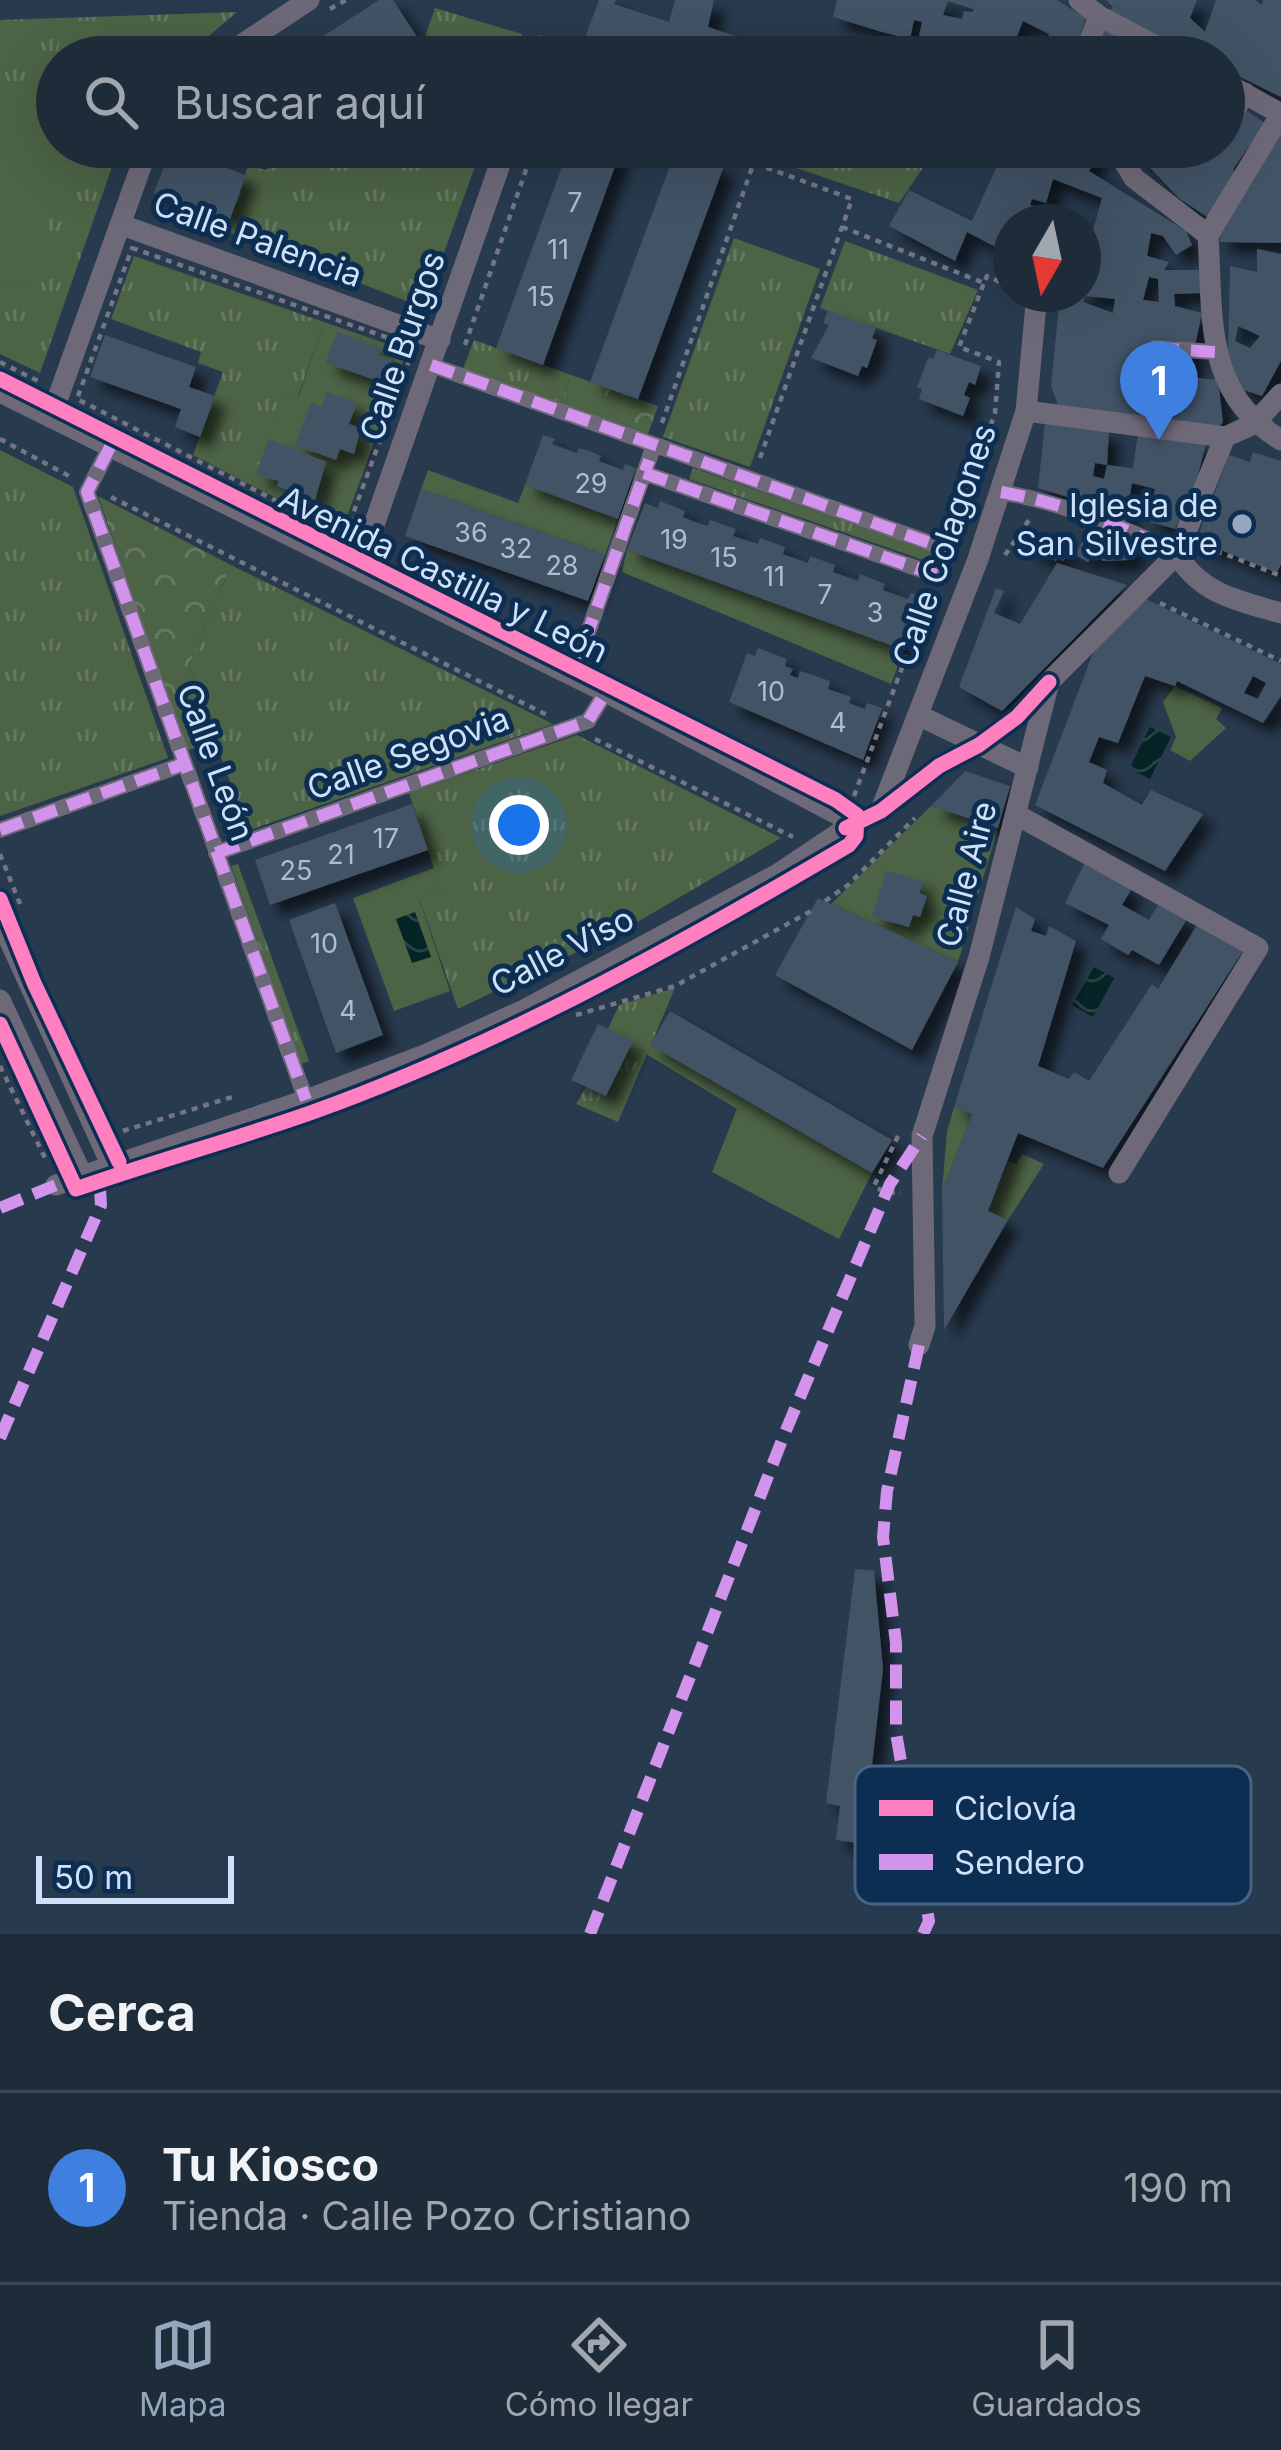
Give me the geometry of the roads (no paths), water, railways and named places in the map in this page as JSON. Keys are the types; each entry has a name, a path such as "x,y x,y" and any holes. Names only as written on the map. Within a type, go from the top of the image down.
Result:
{"street":[{"path":"255,36 309,0"},
{"path":"1078,0 1137,36"},
{"path":"1091,36 1099,16"},
{"path":"1245,93 1281,114 1208,235 1215,352 1232,394 1255,424 1281,440"},
{"path":"53,412 141,168"},
{"name":"Calle Burgos","path":"360,563 499,168"},
{"path":"1129,168 1208,235"},
{"name":"Calle Palencia","path":"122,225 440,340"},
{"name":"Calle Colagones","path":"881,811 1001,492 1026,411 1035,312"},
{"path":"1155,348 1215,352"},
{"path":"430,365 947,549"},
{"name":"Avenida Castilla y León","path":"0,392 53,412 110,447 360,563 832,803 856,822"},
{"path":"1026,411 1225,437 1255,424 1281,394"},
{"path":"1049,682 1178,554 1225,437"},
{"path":"573,675 654,446"},
{"name":"Calle León","path":"110,447 87,492 306,1100"},
{"path":"644,473 937,575"},
{"path":"1001,492 1032,497 1145,537 1178,554 1190,578 1231,598 1281,613"},
{"name":"Calle Viso","path":"0,1000 70,1180 306,1100 427,1054 524,1010 778,874 856,822 881,811 939,766 1017,717 1049,682"},
{"name":"Calle Aire","path":"919,1345 926,1326 922,1136 979,957 1049,682"},
{"name":"Calle Segovia","path":"217,853 588,721 606,692"},
{"path":"918,715 1028,768"},
{"path":"0,830 184,764"},
{"path":"1016,815 1258,948 1119,1173"},
{"path":"4,920 115,1163"}],"water":[{"path":"1150,727 1171,737 1150,779 1129,769"},
{"path":"415,912 431,957 412,963 396,919"},
{"path":"1094,967 1114,978 1093,1017 1072,1005"}],"place":[{"name":"Tu Kiosco","path":"1159,440"},
{"name":"Iglesia de San Silvestre","path":"1242,524"}]}
